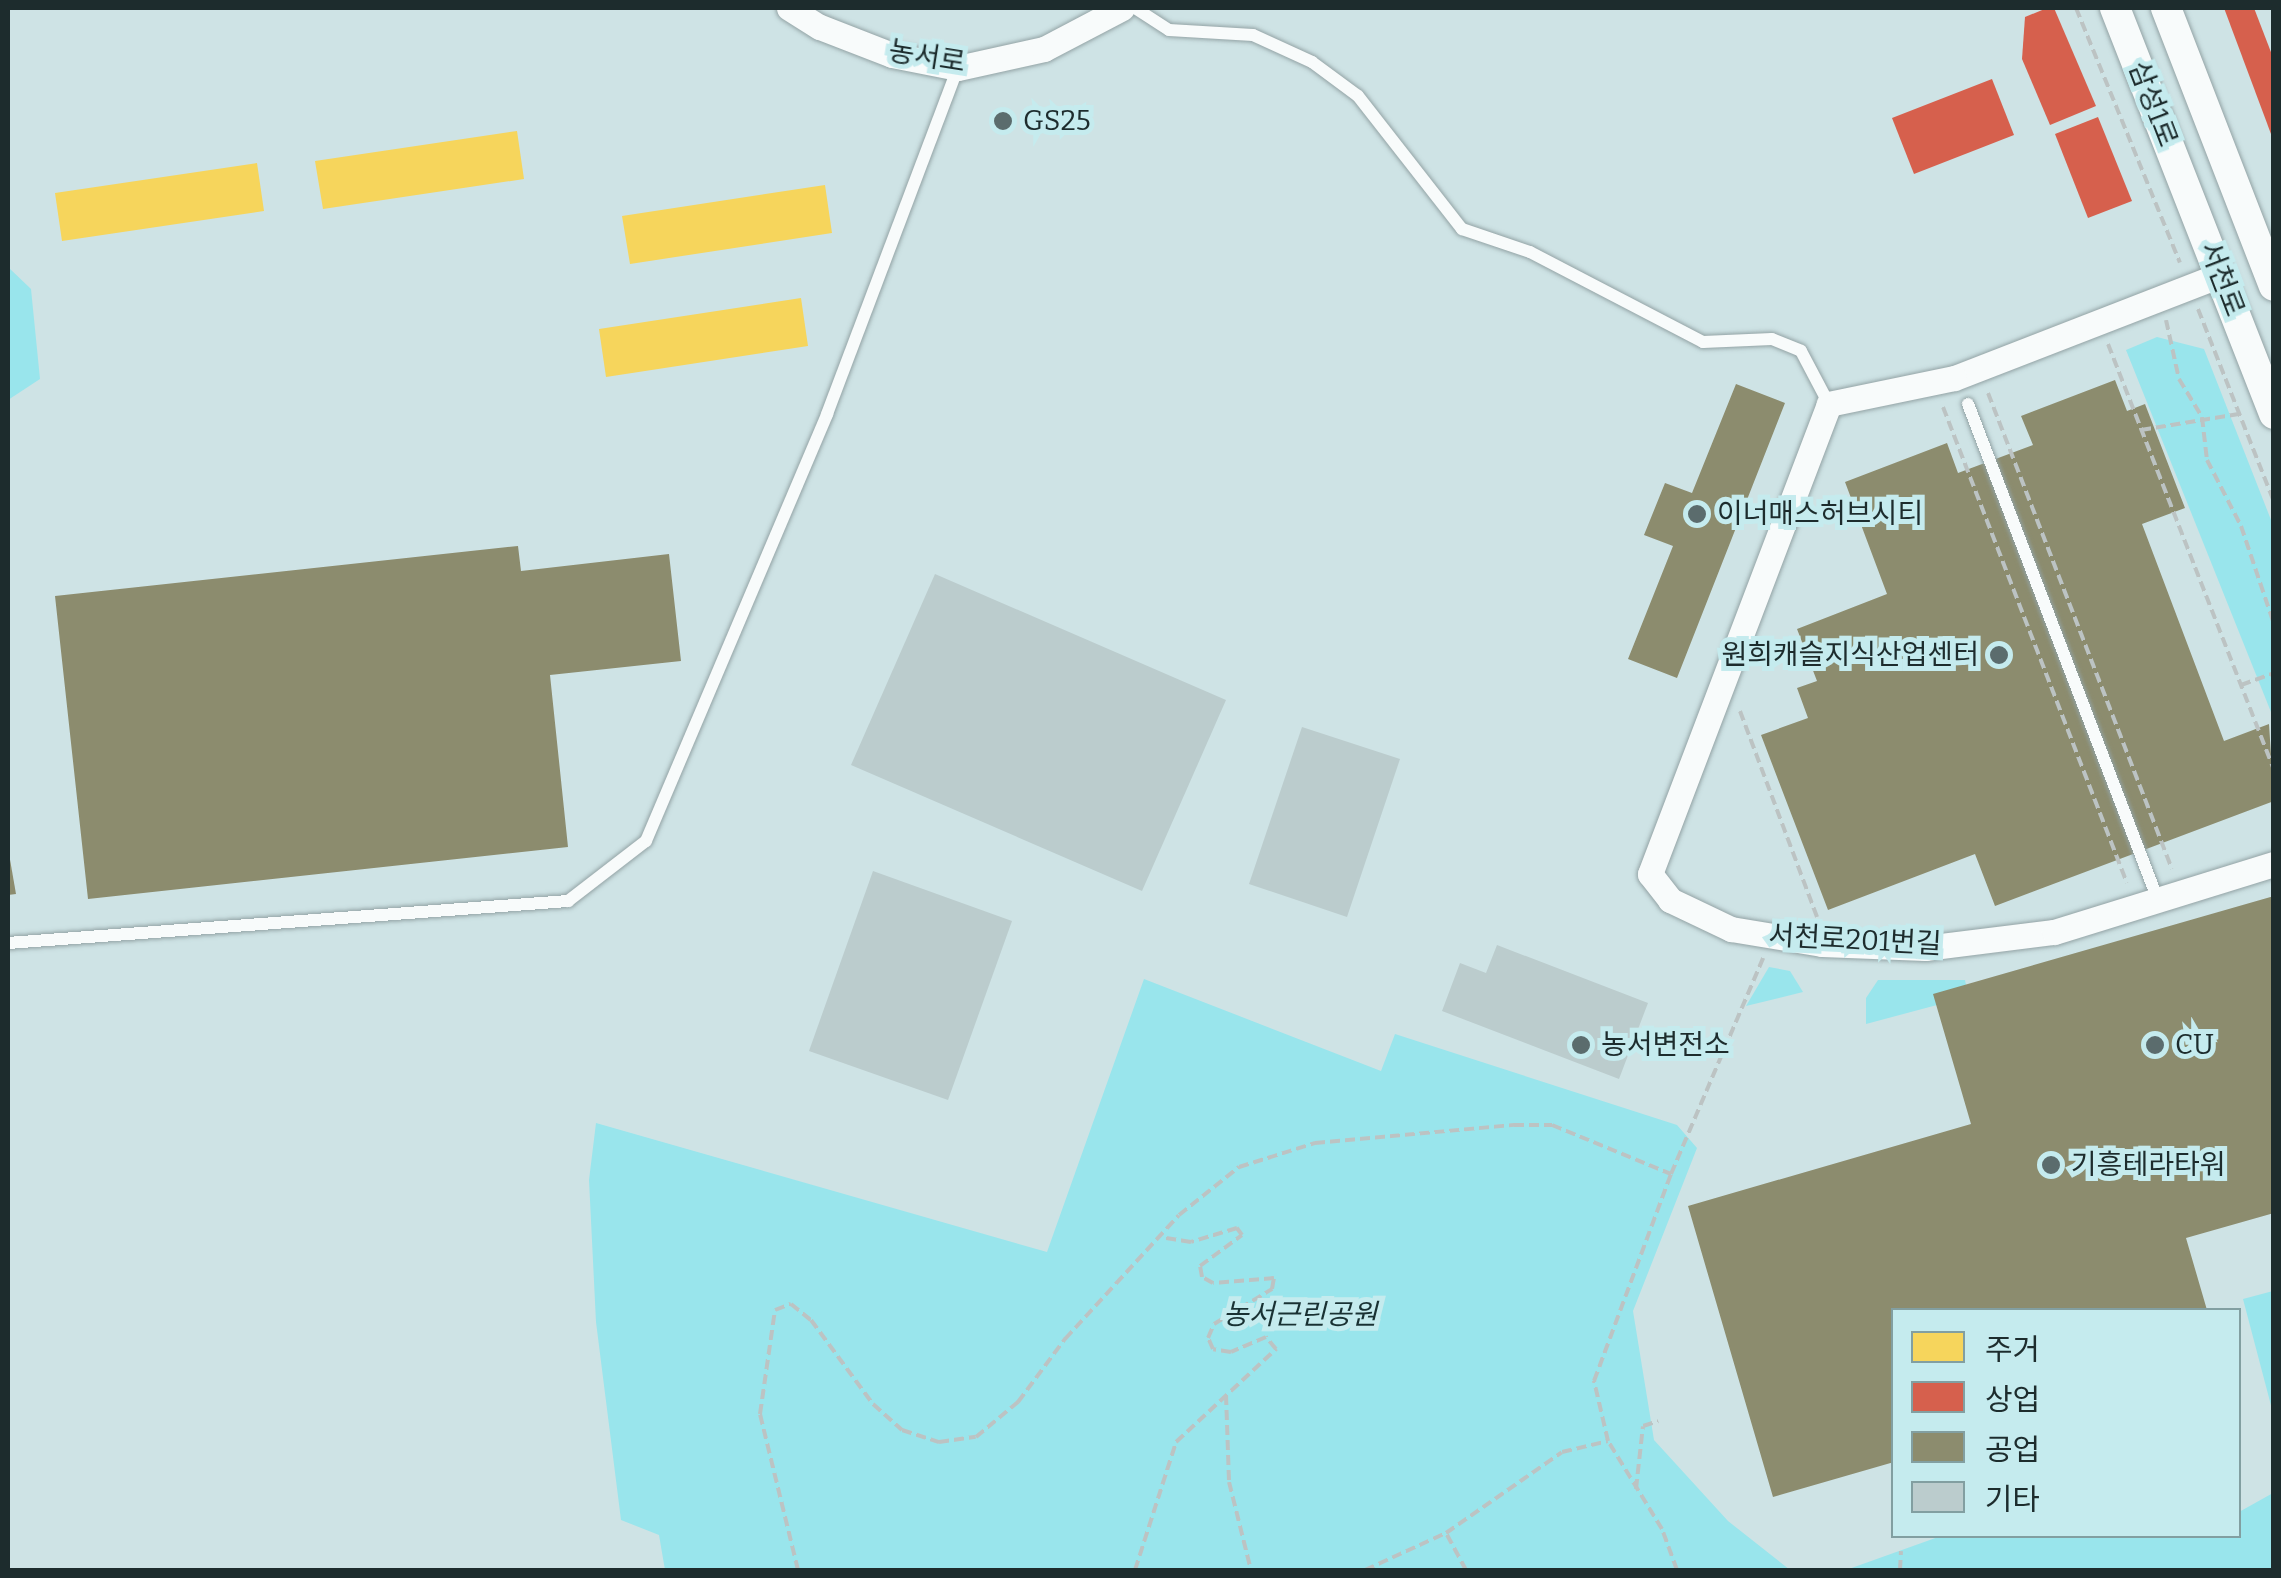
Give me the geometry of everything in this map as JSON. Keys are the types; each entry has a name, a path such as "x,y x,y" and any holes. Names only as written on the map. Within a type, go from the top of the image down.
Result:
{"street":[{"name":"농서로","path":"790,8 820,27 892,55 958,68 1044,49 1122,8"},
{"name":"삼성1로","path":"2115,8 2191,200"},
{"name":"삼성1로","path":"2166,8 2234,186"},
{"name":"서천로","path":"2234,186 2274,286"},
{"name":"서천로","path":"2191,200 2274,414"},
{"path":"1829,404 1954,378 2220,275"},
{"name":"서천로201번길","path":"1829,404 1651,860 1656,886 1688,912 1731,929 1876,948 2018,940 2274,864"}],"lane":[{"path":"1135,8 1168,30 1253,35 1312,62 1358,96 1462,229 1530,252 1703,342 1772,339 1802,352 1829,404"},
{"path":"8,943 568,900 646,841 828,414 958,68"},
{"path":"1968,404 2158,900"}],"path":[{"path":"2076,8 2274,502"},
{"path":"2166,320 2179,378 2202,420 2207,460 2241,526 2274,624"},
{"path":"2106,339 2274,770"},
{"path":"1985,386 2173,874"},
{"path":"1939,398 2128,888"},
{"path":"2142,430 2239,414"},
{"path":"2241,685 2274,673"},
{"path":"1733,693 1819,922"},
{"path":"1677,1570 1662,1529 1608,1441 1594,1381 1671,1174 1764,956"},
{"path":"798,1570 760,1414 775,1310 790,1304 811,1320 874,1404 902,1430 939,1442 976,1437 1018,1402 1160,1236 1239,1167 1315,1143 1552,1126 1671,1174"},
{"path":"1135,1570 1176,1442 1276,1349 1266,1336 1231,1352 1213,1350 1208,1338 1214,1324 1272,1289 1274,1278 1213,1283 1202,1278 1200,1266 1242,1235 1237,1228 1172,1244 1160,1236"},
{"path":"1226,1395 1229,1482 1251,1570"},
{"path":"1636,1489 1643,1426 1658,1422"},
{"path":"1365,1570 1446,1533 1562,1452 1608,1441"},
{"path":"1446,1533 1466,1570"},
{"path":"1900,1570 1902,1551"}],"green space":[{"path":"8,267 31,289 40,379 8,400"},
{"path":"2157,337 2204,349 2273,525 2273,717 2126,350"},
{"path":"1769,967 1790,971 1803,992 1746,1006"},
{"name":"농서근린공원","path":"1144,979 1381,1071 1395,1034 1677,1125 1697,1148 1633,1311 1654,1440 1728,1521 1790,1570 665,1570 659,1535 621,1520 596,1322 589,1180 596,1123 1047,1252"},
{"path":"1878,980 1965,980 1966,985 1937,1005 1866,1024 1866,998"},
{"path":"2274,1291 2273,1413 2243,1299"},
{"path":"2273,1493 2273,1570 1846,1570 1935,1538 2241,1538 2241,1511"}],"building: 주거":[{"path":"517,131 524,179 323,209 315,161"},
{"path":"257,163 264,211 62,241 55,193"},
{"path":"825,185 832,233 630,264 622,216"},
{"path":"801,298 808,346 606,377 599,329"}],"building: 상업":[{"path":"2054,8 2096,106 2050,125 2022,59 2025,17"},
{"path":"2224,8 2254,8 2274,60 2274,142"},
{"path":"1992,79 2014,135 1914,174 1892,118"},
{"path":"2098,117 2132,201 2088,218 2055,134"}],"building: 공업":[{"name":"원희캐슬지식산업센터","path":"2115,380 2127,411 2145,404 2185,508 2142,524 2224,741 2269,724 2274,801 1995,906 1975,854 1828,910 1761,735 1808,718 1797,688 1817,681 1797,629 1887,594 1845,482 1947,443 1958,473 2033,445 2021,416"},
{"name":"이너매스허브시티","path":"1736,384 1785,403 1677,678 1628,659 1673,546 1644,535 1665,483 1692,493"},
{"path":"518,546 521,571 669,554 681,661 550,675 568,847 88,899 55,596"},
{"path":"8,848 16,894 8,895"},
{"name":"기흥테라타워","path":"2274,896 2274,1213 2186,1238 2206,1308 1891,1308 1891,1463 1773,1497 1688,1206 1971,1124 1933,994"}],"building: 기타":[{"path":"935,574 1226,700 1142,891 851,765"},
{"path":"1302,727 1400,759 1347,917 1249,884"},
{"path":"873,871 1012,921 948,1100 809,1051"},
{"name":"농서변전소","path":"1497,945 1648,1003 1619,1079 1442,1011 1460,963 1486,973"}],"place":[{"name":"GS25","path":"1003,121"},
{"name":"이너매스허브시티","path":"1697,514"},
{"name":"원희캐슬지식산업센터","path":"1999,655"},
{"name":"농서변전소","path":"1581,1045"},
{"name":"CU","path":"2155,1045"},
{"name":"기흥테라타워","path":"2051,1165"}]}
